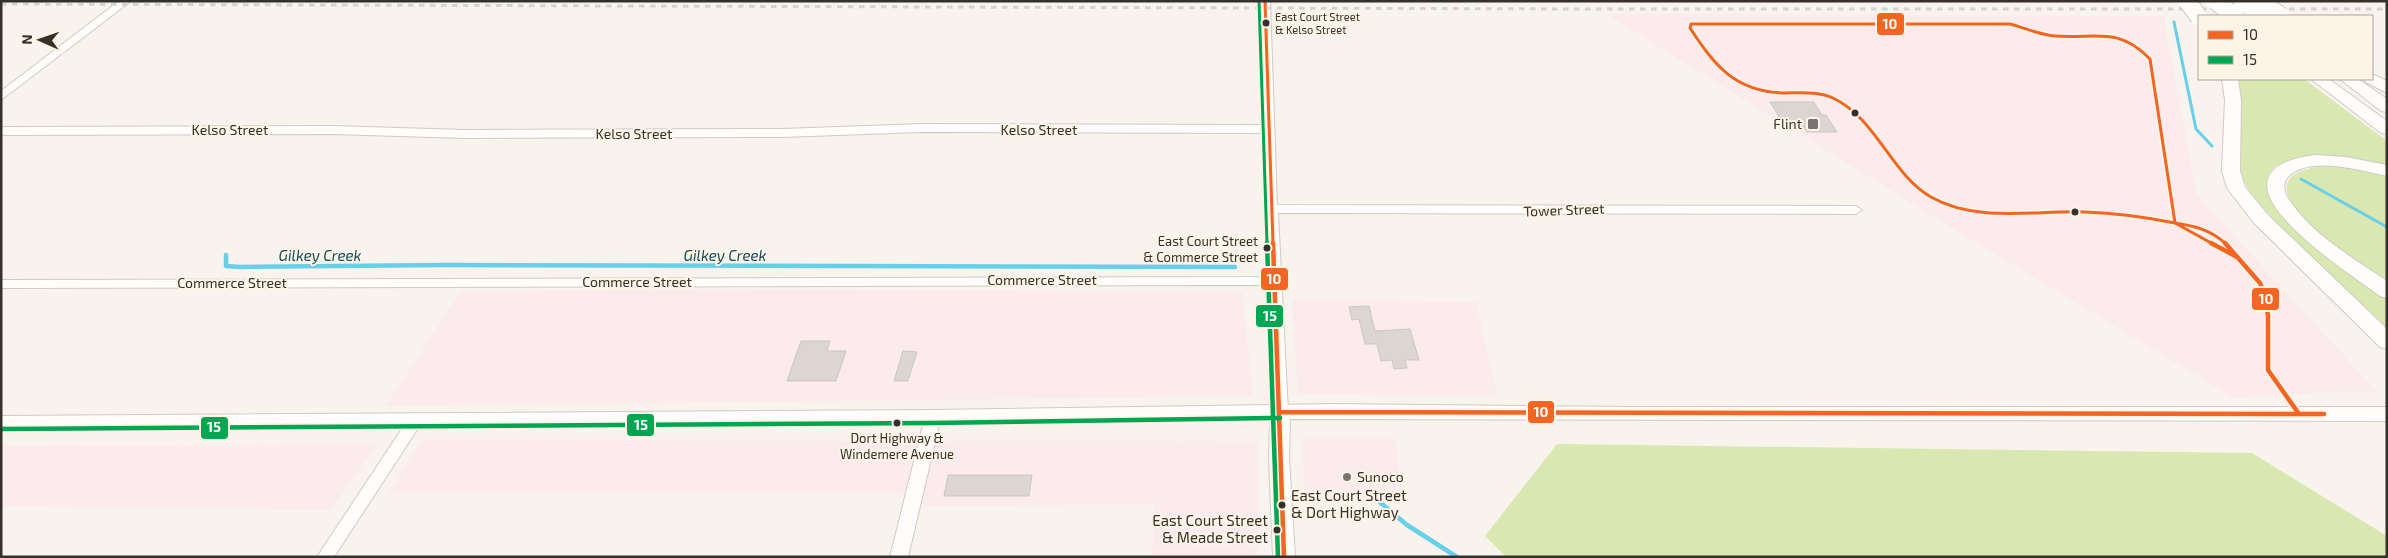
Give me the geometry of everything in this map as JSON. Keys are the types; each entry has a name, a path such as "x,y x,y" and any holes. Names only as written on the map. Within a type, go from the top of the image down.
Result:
{"highway":[{"path":"2187,1 2198,16"},
{"path":"2215,1 2234,15"},
{"path":"2242,1 2261,15"},
{"path":"2260,1 2280,15"},
{"path":"2230,80 2233,100 2230,171 2239,192 2261,219 2387,342"},
{"path":"2320,80 2387,129"},
{"path":"2349,80 2387,107"},
{"path":"2373,80 2387,88"},
{"path":"2387,171 2345,162 2310,162 2288,167 2276,177 2274,185 2282,204 2302,226 2387,291"}],"main road":[{"path":"1280,412 1279,458 1284,557"},
{"path":"1,423 933,417 1280,412 2387,414"}],"street":[{"path":"1,97 126,1"},
{"path":"1265,1 1273,281 1280,412"},
{"name":"Kelso Street","path":"1,131 334,130 473,134 782,133 922,128 1268,129"},
{"name":"Tower Street","path":"1272,209 1542,211 1562,208 1856,210"},
{"name":"Commerce Street","path":"1,284 1273,281"},
{"path":"898,557 933,417"},
{"path":"325,557 416,419"}],"shaded area":[{"path":"1606,14 2163,16 2197,195 2377,392 2344,391 2234,398 1968,238"},
{"path":"658,289 1242,292 1253,396 386,406 460,292"},
{"path":"1292,300 1476,302 1497,396 1298,394"},
{"path":"1302,439 1396,439 1402,502 1305,501"},
{"path":"421,440 1257,441 1258,557 1152,557 1155,504 926,506 897,493 389,493"},
{"path":"377,445 330,510 1,506 1,446"}],"green space":[{"path":"2238,80 2305,80 2387,141 2387,168 2328,158 2300,158 2273,168 2267,184 2271,198 2278,207 2387,296 2387,327 2282,228 2248,188 2241,174 2239,162 2240,91"},
{"path":"2326,166 2358,169 2387,175 2387,283 2327,239 2306,220 2291,202 2287,186 2297,173"},
{"path":"1557,444 2252,453 2387,536 2387,557 1506,557 1485,536"}],"building":[{"path":"1770,102 1814,102 1822,115 1826,115 1837,132 1807,132 1802,124 1784,124"},
{"path":"1369,306 1375,331 1410,329 1419,360 1405,360 1407,368 1394,369 1392,360 1381,361 1377,344 1365,344 1359,319 1352,320 1349,307"},
{"path":"801,341 830,341 827,351 846,351 836,381 787,381"},
{"path":"903,351 917,352 908,381 894,381"},
{"path":"948,475 1032,475 1029,496 944,496"}],"waterway":[{"path":"2174,22 2196,129 2212,146"},
{"path":"2301,179 2387,227"},
{"name":"Gilkey Creek","path":"226,255 226,266 240,267 446,265 1235,267"},
{"name":"Gilkey Creek","path":"1375,498 1407,525 1457,557"}],"railway":[{"path":"1,4 1576,9 2387,9"}],"transit line":[{"name":"15","path":"1259,1 1278,557"},
{"name":"10","path":"1265,1 1284,557"},
{"name":"10","path":"1691,24 2010,24 2050,35 2107,36 2129,41 2150,59 2175,223 2107,213 1984,211 1964,209 1946,204 1931,197 1917,187 1904,174 1861,119 1848,107 1833,98 1821,95 1767,92 1739,83 1708,55 1690,28 1691,24"},
{"name":"10","path":"2175,223 2198,227 2214,234 2225,243 2260,283 2265,295 2268,316 2268,370 2299,414"},
{"name":"10","path":"2175,223 2237,257"},
{"name":"10","path":"1280,412 2324,414"},
{"name":"15","path":"1,429 933,423 1280,418"}],"place":[{"name":"East Court Street & Kelso Street","path":"1266,23"},
{"name":"Flint","path":"1813,124"},
{"name":"East Court Street & Commerce Street","path":"1267,248"},
{"name":"Dort Highway & Windemere Avenue","path":"897,423"},
{"name":"Sunoco","path":"1347,477"},
{"name":"East Court Street & Dort Highway","path":"1282,505"},
{"name":"East Court Street & Meade Street","path":"1277,530"}]}
